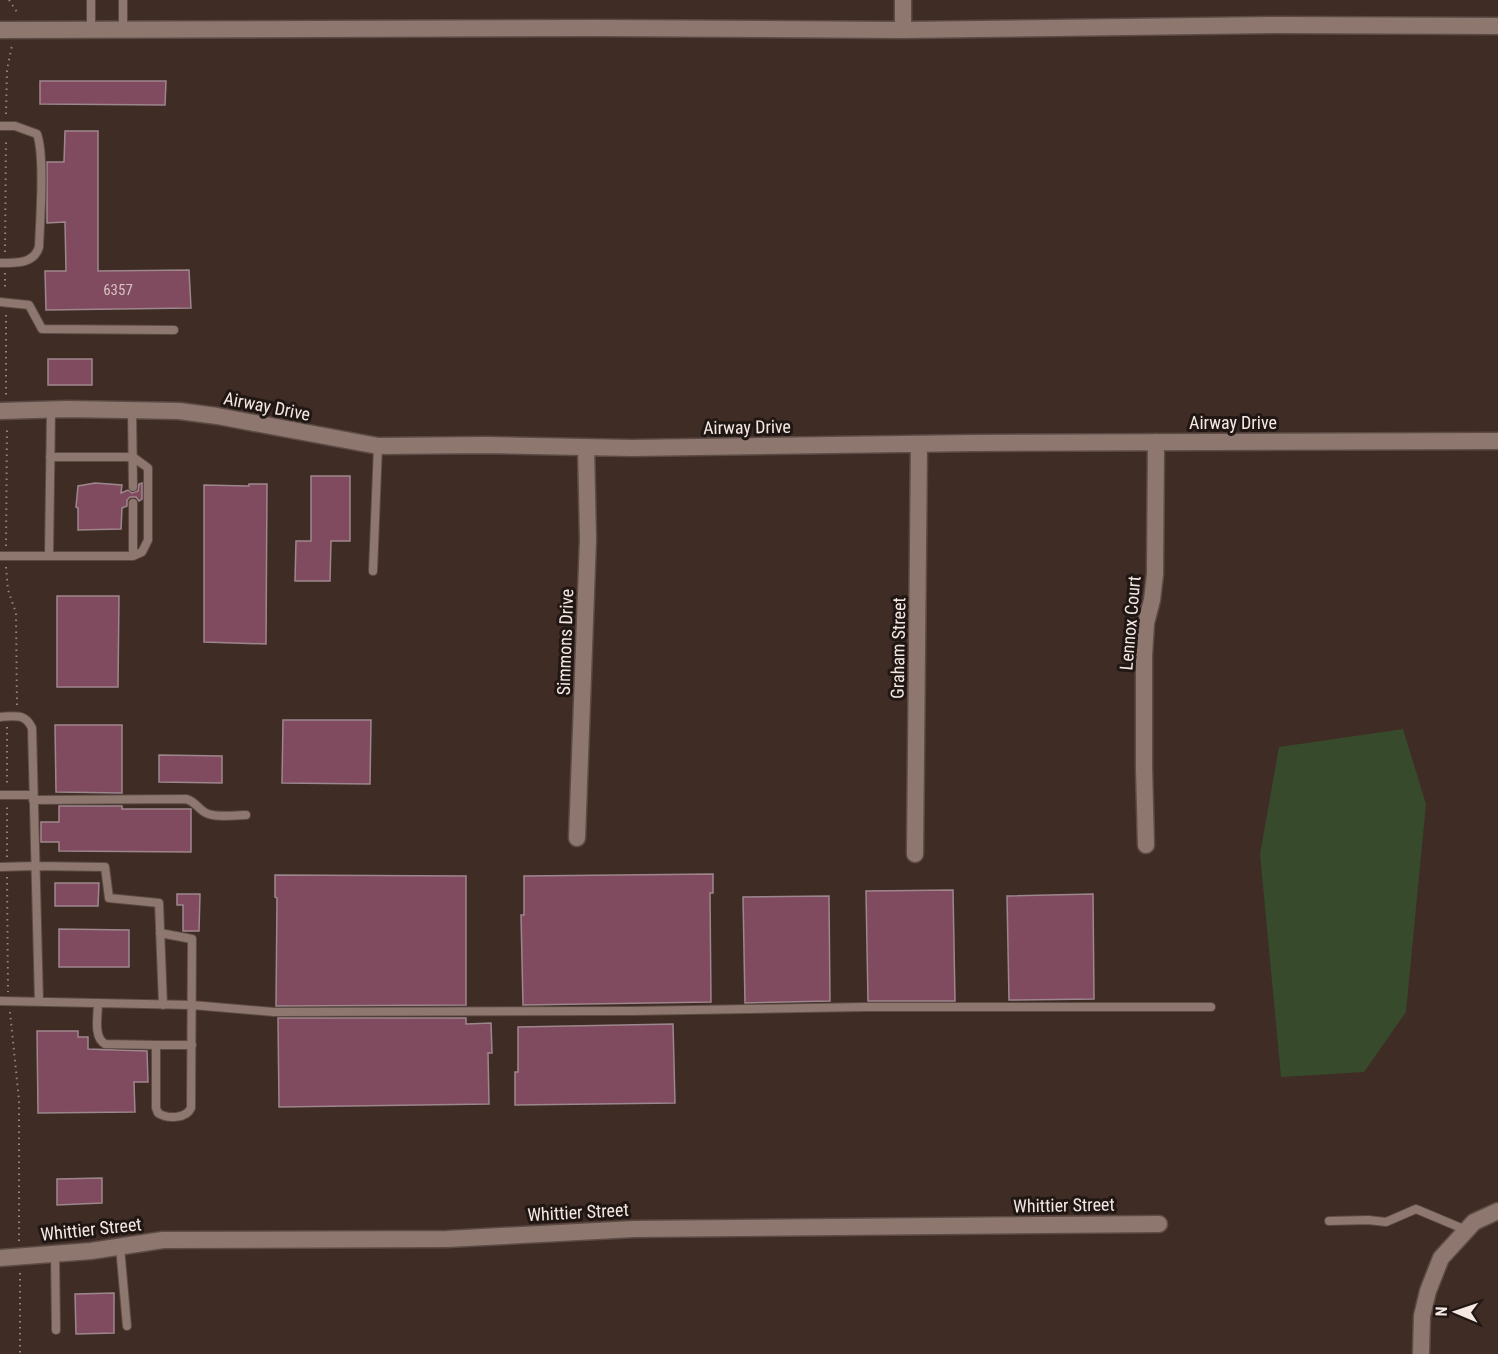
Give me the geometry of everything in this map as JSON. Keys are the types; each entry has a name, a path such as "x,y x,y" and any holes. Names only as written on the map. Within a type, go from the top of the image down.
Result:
{"street":[{"path":"903,0 903,30"},
{"path":"0,30 564,28 903,30 1275,25 1498,26"},
{"name":"Airway Drive","path":"3,404 51,410 179,411 378,446 678,448 919,444 1498,441"},
{"name":"Lennox Court","path":"1146,845 1144,655 1146,623 1155,574 1156,442"},
{"name":"Graham Street","path":"915,854 919,444"},
{"name":"Simmons Drive","path":"577,838 588,539 585,447"},
{"path":"1421,1354 1422,1316 1428,1291 1441,1258 1474,1222 1498,1211"},
{"name":"Whittier Street","path":"0,1258 120,1247 164,1240 447,1239 645,1229 1159,1224"}],"lane":[{"path":"90,30 91,0"},
{"path":"123,0 123,30"},
{"path":"2,263 29,260 37,254 40,184 37,134 15,126 3,126"},
{"path":"3,302 29,305 42,330 174,330"},
{"path":"49,556 51,410"},
{"path":"132,410 133,487"},
{"path":"373,572 378,446"},
{"path":"0,556 133,556 142,552 148,540 148,468 133,457 50,457"},
{"path":"133,503 133,556"},
{"path":"0,717 24,716 32,728 39,1002"},
{"path":"0,795 186,799 192,800 204,812 211,815 246,815"},
{"path":"0,867 105,867 109,898 159,903 163,1005"},
{"path":"156,1045 156,1108 162,1116 184,1116 189,1113 192,1045 192,939 160,933"},
{"path":"0,1001 192,1005 274,1012 619,1011 865,1007 1211,1007"},
{"path":"98,1003 98,1035 100,1041 105,1044 192,1045"},
{"path":"1329,1221 1386,1222 1416,1209 1466,1230"},
{"path":"120,1247 127,1326"},
{"path":"55,1253 56,1330"}],"path":[{"path":"9,0 20,16 21,22"},
{"path":"3,404 3,126 7,70 14,39"},
{"path":"19,1143 19,1246"},
{"path":"20,1267 21,1354"}],"green space":[{"path":"1403,729 1426,804 1406,1012 1364,1072 1281,1077 1260,854 1279,747"}],"building":[{"path":"40,81 166,81 165,105 40,104"},
{"path":"65,131 98,131 98,271 189,270 191,308 46,310 45,271 66,271 65,222 47,223 47,162 64,162"},
{"path":"48,359 92,359 92,385 48,385"},
{"path":"311,476 350,476 350,541 331,541 330,581 295,581 296,541 311,541"},
{"path":"95,483 122,485 121,493 128,490 132,493 138,491 139,484 142,483 142,499 139,501 136,497 130,497 127,500 127,506 122,508 121,529 78,530 78,508 76,507 78,486"},
{"path":"249,484 267,484 266,644 204,642 204,485 249,486"},
{"path":"57,596 119,596 118,687 57,687"},
{"path":"283,720 371,720 370,784 282,783"},
{"path":"55,725 122,725 122,793 56,792"},
{"path":"159,755 222,756 222,783 159,782"},
{"path":"59,806 191,809 191,852 59,851 59,842 41,842 41,822 59,822"},
{"path":"713,874 713,893 710,893 711,1002 523,1005 521,915 524,915 524,876"},
{"path":"275,875 466,876 466,1005 276,1006 277,898 275,897"},
{"path":"55,883 99,883 98,906 55,906"},
{"path":"953,890 955,1001 868,1001 866,891"},
{"path":"177,894 200,894 199,931 183,931 183,905 177,905"},
{"path":"1093,894 1094,999 1009,1000 1007,896"},
{"path":"829,896 830,1001 745,1003 743,897"},
{"path":"59,929 129,930 129,967 59,967"},
{"path":"278,1018 466,1018 466,1024 491,1023 492,1053 488,1053 489,1104 279,1107"},
{"path":"673,1024 675,1103 515,1105 518,1027"},
{"path":"37,1031 78,1031 78,1037 88,1037 88,1049 147,1051 148,1082 134,1082 135,1112 38,1113"},
{"path":"102,1178 102,1203 57,1205 57,1179"},
{"path":"114,1293 114,1333 76,1334 75,1294"}]}
